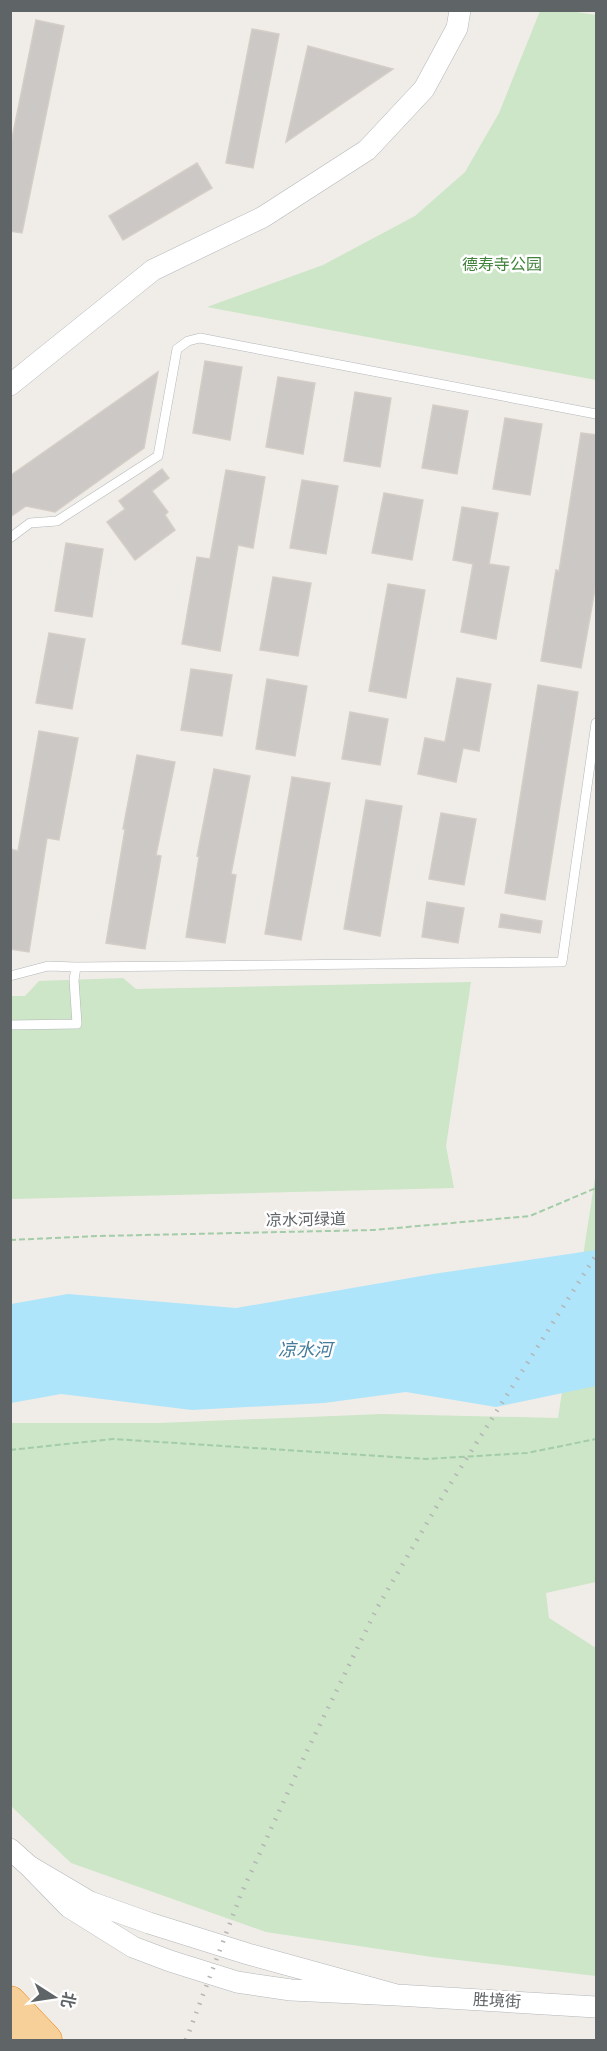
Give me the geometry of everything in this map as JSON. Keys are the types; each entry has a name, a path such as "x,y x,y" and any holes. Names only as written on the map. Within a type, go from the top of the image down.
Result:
{"highway":[{"path":"10,2002 46,2040"},
{"path":"10,2036 15,2040"}],"street":[{"path":"10,385 153,270 262,218 367,150 424,89 457,28 460,10"},
{"path":"10,1849 69,1907 133,1947 170,1961 237,1982 259,1986 291,1990 397,1995"},
{"path":"29,1866 90,1902 140,1920 248,1954 397,1995"},
{"name":"胜境街","path":"397,1995 597,2007"}],"lane":[{"path":"10,538 30,523 57,521 158,456 177,350 188,341 200,338 597,414"},
{"path":"10,976 48,966 562,962 597,723"},
{"path":"10,1025 76,1024 74,980 76,967"}],"path":[{"name":"凉水河绿道","path":"10,1240 385,1229 530,1216 597,1188"},
{"path":"10,1450 113,1439 426,1459 527,1454 597,1439"}],"green space":[{"name":"德寿寺公园","path":"540,11 570,11 596,15 596,380 207,307 323,265 415,216 465,172 499,113"},
{"path":"123,978 136,989 471,982 446,1146 454,1188 11,1199 10,996 25,996 39,981"},
{"path":"596,1172 596,1582 546,1593 549,1618 596,1648 596,1976 432,1957 266,1932 71,1863 11,1806 10,1423 159,1423 382,1414 558,1418"}],"water":[{"name":"凉水河","path":"596,1250 596,1386 496,1407 406,1392 324,1403 192,1410 61,1394 11,1403 11,1304 68,1294 236,1308 433,1274"}],"building":[{"path":"36,20 64,26 22,233 10,231 10,148"},
{"path":"252,29 279,34 253,168 226,163"},
{"path":"308,46 393,69 286,142"},
{"path":"197,163 212,188 123,240 109,216"},
{"path":"205,361 242,367 230,440 193,433"},
{"path":"158,372 144,448 55,512 26,506 10,517 10,476"},
{"path":"278,377 315,383 303,454 266,447"},
{"path":"355,392 391,398 380,467 344,461"},
{"path":"433,405 468,411 457,474 422,468"},
{"path":"505,418 542,424 530,495 493,489"},
{"path":"581,433 597,435 597,578 581,668 541,661 556,570 559,571"},
{"path":"162,469 169,478 152,491 168,512 165,515 175,530 135,560 107,522 125,509 119,501"},
{"path":"226,470 265,477 253,548 238,545 220,651 182,644 197,557 210,559"},
{"path":"302,480 338,486 326,554 290,548"},
{"path":"384,493 423,500 412,560 372,553"},
{"path":"462,507 498,513 489,564 509,567 496,639 461,632 473,564 453,560"},
{"path":"66,543 103,549 92,617 55,611"},
{"path":"273,577 311,583 298,656 260,650"},
{"path":"388,584 425,590 406,698 369,691"},
{"path":"49,633 85,639 72,709 36,703"},
{"path":"191,669 232,675 222,736 181,730"},
{"path":"457,678 491,684 479,751 463,748 456,782 418,774 425,738 445,742"},
{"path":"267,679 307,686 295,756 256,749"},
{"path":"538,685 578,692 545,900 505,893"},
{"path":"350,712 388,719 380,765 342,759"},
{"path":"39,731 78,738 59,840 47,838 29,952 10,949 10,849 18,851"},
{"path":"137,755 175,762 156,855 161,856 145,949 106,943"},
{"path":"214,769 250,776 231,874 236,875 225,943 186,937 199,857 197,856"},
{"path":"292,777 330,783 301,940 265,934"},
{"path":"366,800 402,806 380,936 344,929"},
{"path":"441,813 476,819 464,885 429,879"},
{"path":"427,902 464,908 458,943 422,937"},
{"path":"501,914 542,921 540,933 499,927"}],"railway":[{"path":"186,2040 241,1894 306,1753 377,1608 444,1494 596,1255"}]}
